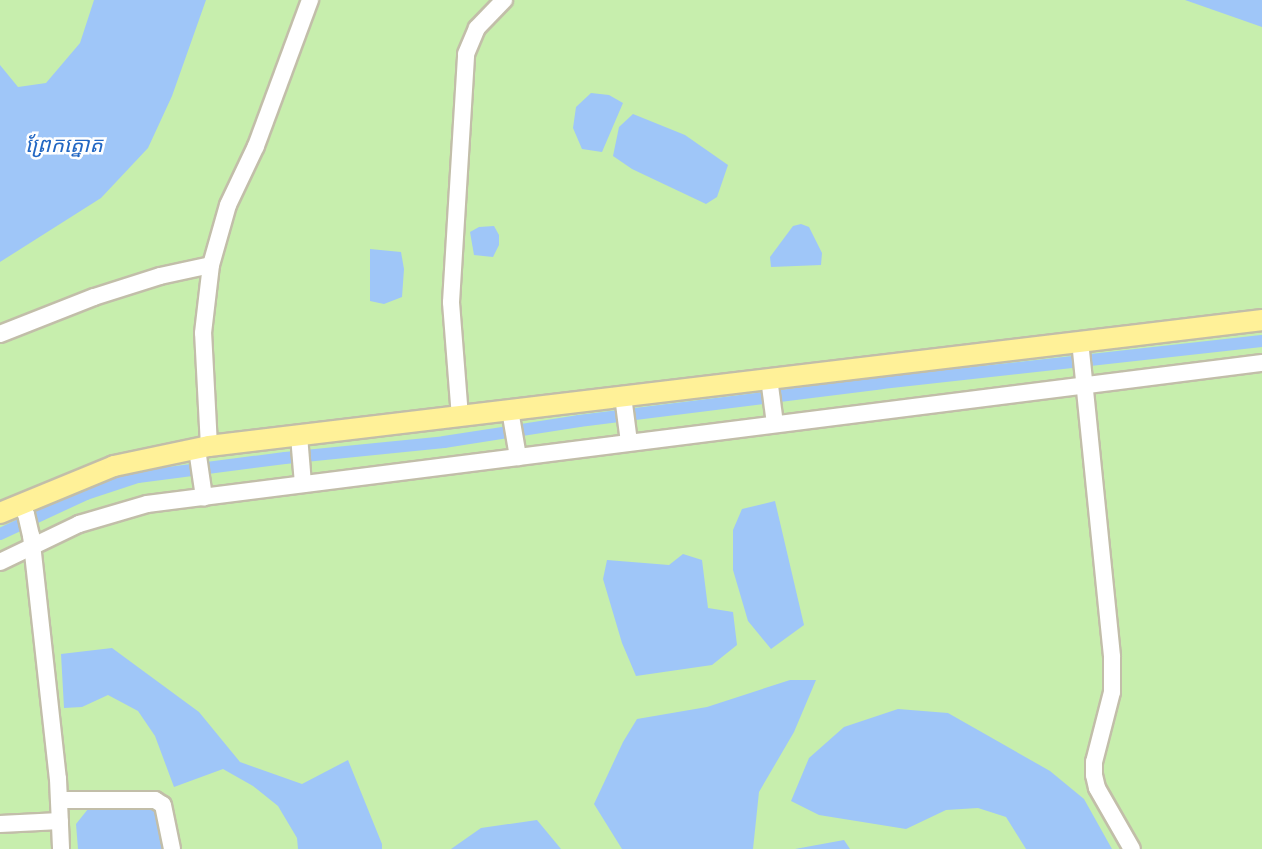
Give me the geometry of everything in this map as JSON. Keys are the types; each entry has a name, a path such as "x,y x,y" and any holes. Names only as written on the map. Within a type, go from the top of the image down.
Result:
{"main road":[{"path":"0,513 23,509 114,466 203,448 300,443 510,410 624,405 769,378 1081,350 1262,320"}],"street":[{"path":"204,497 203,333 211,264 228,204 256,146 310,0"},
{"path":"460,417 451,302 466,54 477,27 504,0"},
{"path":"0,334 94,297 211,264"},
{"path":"1081,350 1112,657 1112,692 1094,762 1094,775 1097,788 1132,849"},
{"path":"0,562 32,541 117,512 147,504 204,497 303,479 518,457 629,437 775,424 1085,383 1262,363"},
{"path":"769,378 775,424"},
{"path":"624,405 629,437"},
{"path":"510,410 518,457"},
{"path":"300,443 303,479"},
{"path":"23,509 32,541 62,849"},
{"path":"59,800 155,800 163,805 172,849"},
{"path":"0,824 60,821"}],"green space":[{"path":"0,0 1262,0 1262,849 0,849"}],"water":[{"name":"ព្រែកត្នោត","path":"94,0 206,0 172,96 148,148 101,198 0,262 0,65 18,87 46,83 80,43"},
{"path":"1185,0 1262,0 1262,27"},
{"path":"591,93 609,95 623,103 602,152 582,149 573,128 576,107"},
{"path":"633,114 685,135 728,165 717,197 706,204 632,169 613,156 619,127"},
{"path":"801,224 809,227 822,253 821,265 771,267 770,257 793,226"},
{"path":"494,226 499,235 499,245 493,257 474,255 470,232 479,227"},
{"path":"370,249 401,252 404,269 402,297 384,304 370,301"},
{"path":"775,501 804,625 771,649 748,621 733,570 733,530 742,509"},
{"path":"683,554 702,560 708,608 733,612 737,645 712,665 636,676 622,643 603,579 607,560 669,565"},
{"path":"112,648 199,712 240,762 302,784 348,760 382,849 298,849 297,838 278,806 253,786 223,769 174,787 155,736 138,711 108,695 82,707 64,708 61,654"},
{"path":"790,680 816,680 794,732 759,792 753,849 622,849 594,804 623,742 637,719 707,707"},
{"path":"898,709 948,713 1050,771 1084,799 1112,849 1026,849 1006,817 978,808 946,810 906,829 819,815 791,801 809,758 844,727"},
{"path":"88,809 154,810 162,849 78,849 76,824"},
{"path":"537,820 561,849 451,849 481,828"},
{"path":"844,840 850,849 795,849"}],"waterway":[{"path":"0,534 86,494 138,477 285,458 444,442 579,421 882,383 1262,341"}]}
